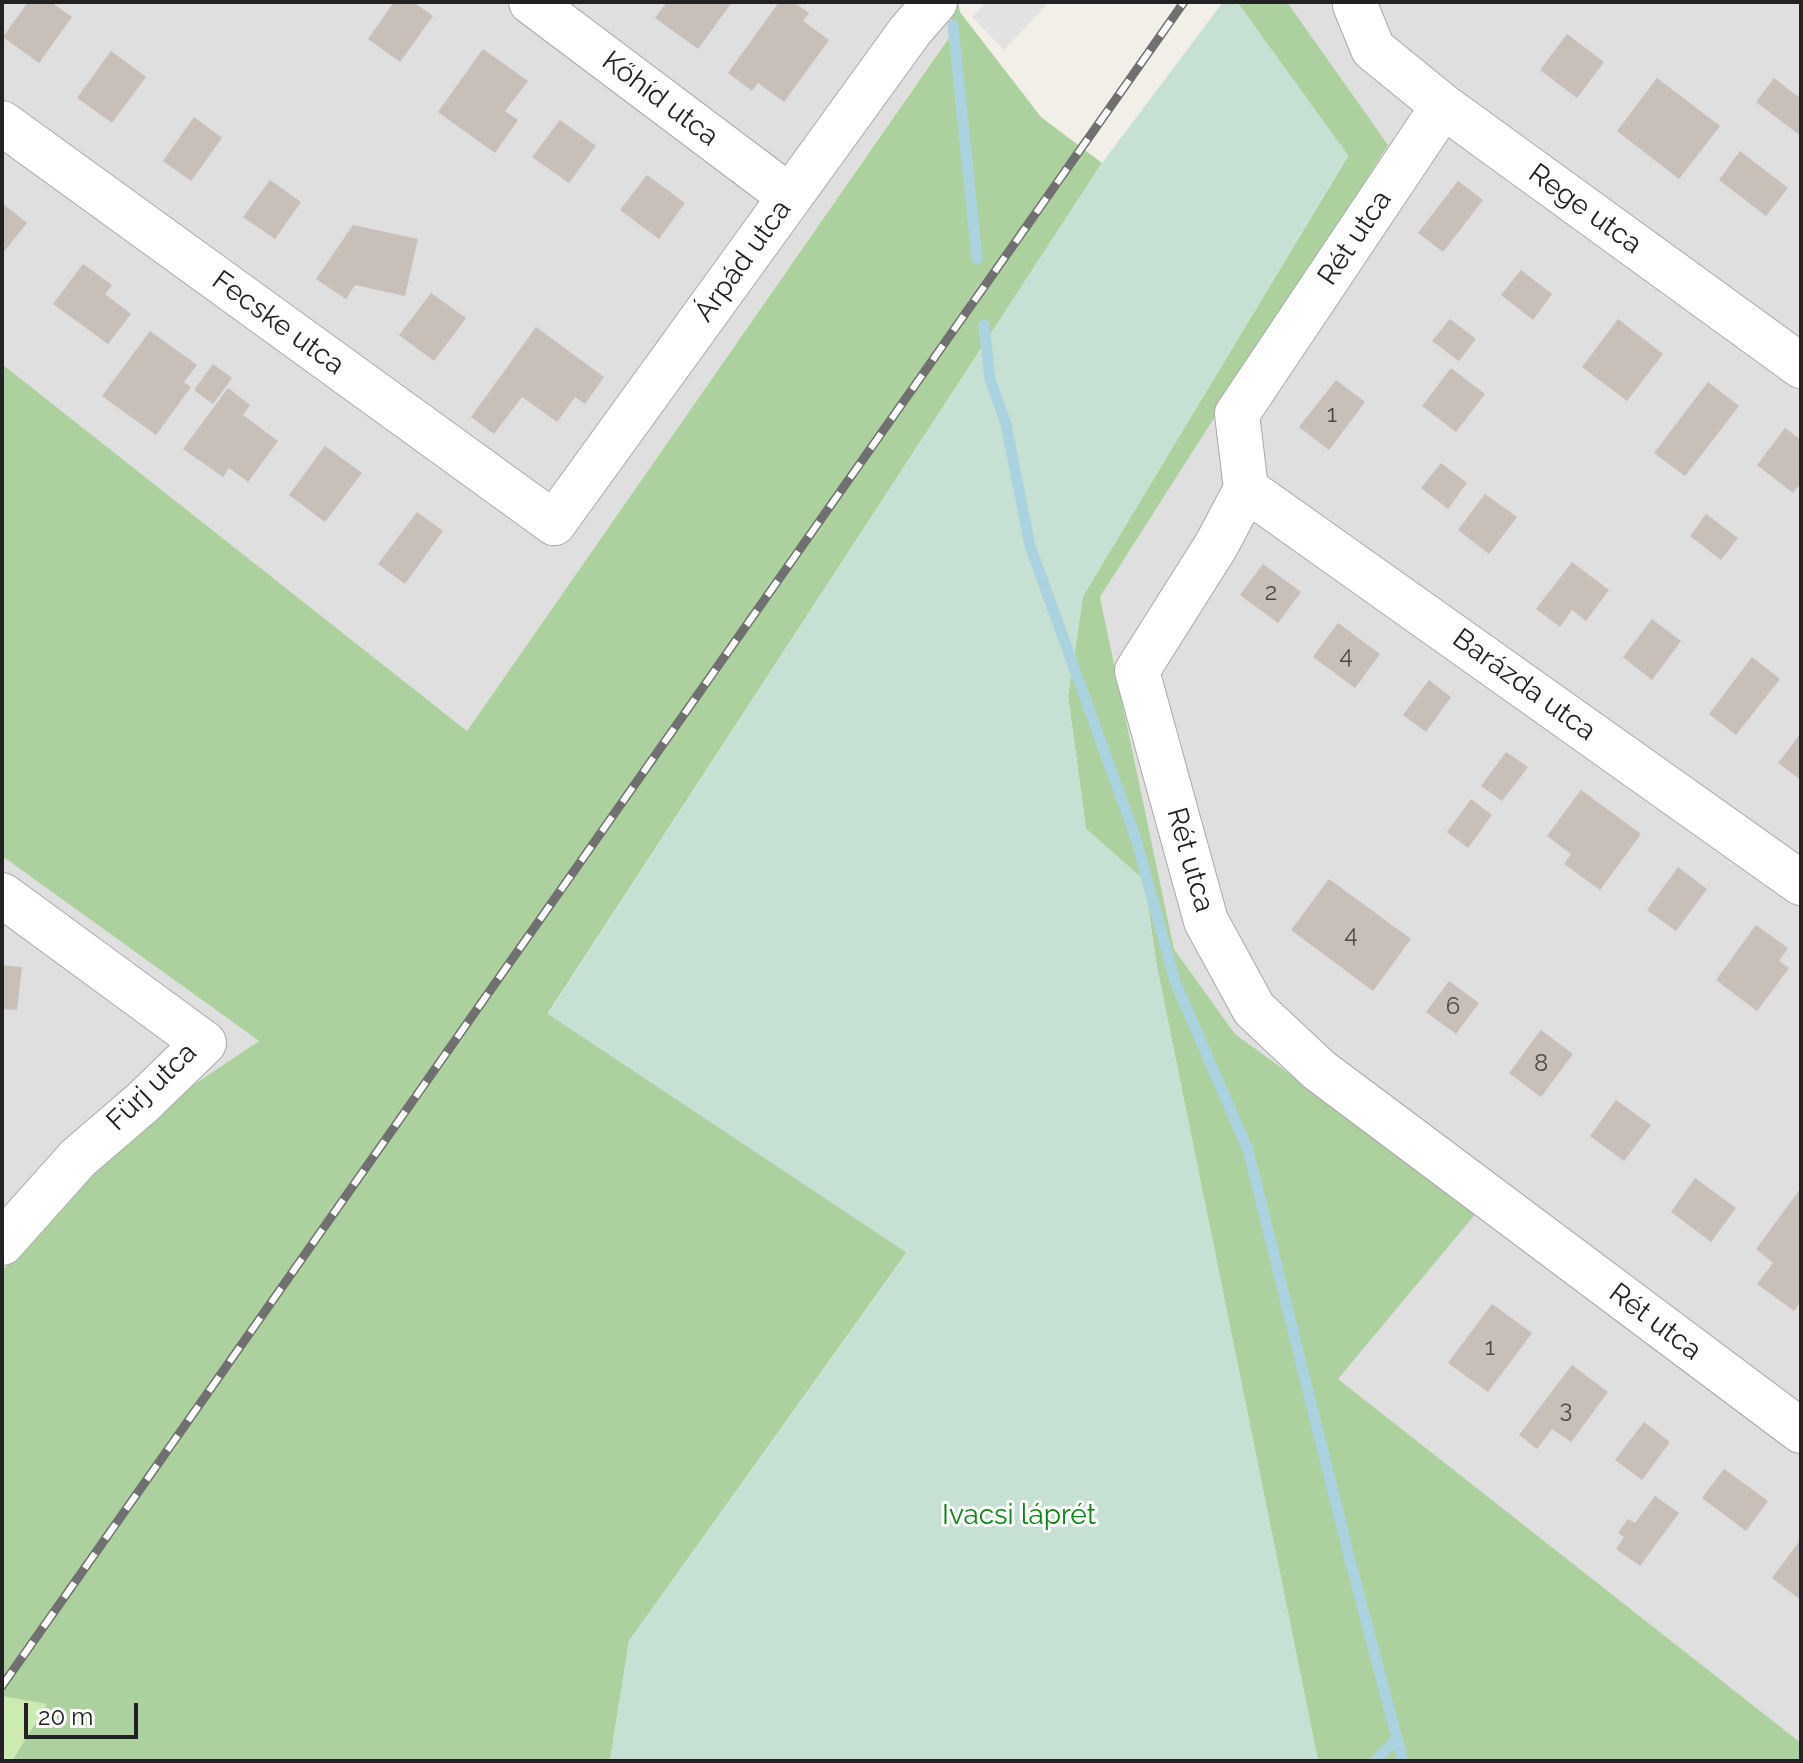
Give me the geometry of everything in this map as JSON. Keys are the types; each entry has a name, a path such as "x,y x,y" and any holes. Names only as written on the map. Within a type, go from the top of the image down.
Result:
{"street":[{"name":"Kőhíd utca","path":"531,2 789,196"},
{"name":"Árpád utca","path":"554,523 789,196 910,31 935,2"},
{"name":"Rege utca","path":"1357,2 1355,5 1373,49 1443,106 1801,366"},
{"name":"Rét utca","path":"1443,106 1237,414 1246,489 1217,544 1137,671 1206,921 1254,1009 1319,1070 1801,1431"},
{"name":"Fecske utca","path":"2,123 554,523"},
{"name":"Barázda utca","path":"1246,489 1801,883"},
{"name":"Fürj utca","path":"2,895 204,1043 142,1103 78,1158 2,1243"}],"shaded area":[{"path":"2,2 937,2 957,25 467,731 2,364"},
{"path":"987,2 1049,2 1004,50 972,17"},
{"path":"1287,2 1801,2 1801,1743 1337,1379 1478,1211 1235,1034 1174,949 1100,597 1387,145"},
{"path":"2,856 259,1041 141,1120 2,1271"}],"green space":[{"path":"937,2 958,2 960,12 1041,117 1102,163 548,1013 907,1252 629,1641 610,1761 12,1761 47,1704 2,1696 2,1271 141,1120 259,1041 2,856 2,364 467,731 957,26"},
{"name":"Ivacsi láprét","path":"1223,2 1237,2 1348,155 1083,596 1068,696 1086,829 1144,880 1157,967 1318,1761 610,1761 629,1641 907,1253 548,1014 1102,163"},
{"path":"1237,2 1287,2 1388,145 1100,597 1174,949 1235,1034 1478,1211 1338,1379 1801,1743 1801,1761 1318,1761 1157,967 1144,880 1086,829 1068,696 1083,596 1348,156"},
{"path":"2,1696 48,1703 12,1761 2,1761"}],"building":[{"path":"28,2 51,2 72,17 39,63 3,37"},
{"path":"394,2 413,2 433,16 400,62 368,39"},
{"path":"667,2 732,2 698,49 655,18"},
{"path":"779,2 793,2 809,13 803,21 829,40 784,102 758,83 752,91 728,73"},
{"path":"1567,34 1604,62 1577,98 1540,70"},
{"path":"483,49 528,81 505,111 518,120 495,153 438,112"},
{"path":"111,51 146,77 112,123 77,98"},
{"path":"1657,78 1720,126 1679,179 1617,131"},
{"path":"1774,78 1801,99 1801,136 1756,102"},
{"path":"194,117 222,138 191,181 163,161"},
{"path":"560,120 596,146 569,183 532,157"},
{"path":"1740,151 1788,188 1766,216 1719,180"},
{"path":"647,175 685,203 659,239 620,210"},
{"path":"270,180 301,202 275,239 243,217"},
{"path":"1458,181 1483,200 1443,252 1418,233"},
{"path":"2,203 27,223 2,254"},
{"path":"353,225 418,239 405,296 355,285 346,299 316,279"},
{"path":"83,264 112,285 105,294 131,314 108,344 53,304"},
{"path":"1521,270 1552,294 1533,320 1501,295"},
{"path":"431,293 466,318 434,361 399,335"},
{"path":"1450,319 1476,339 1459,361 1432,341"},
{"path":"1618,319 1663,354 1627,401 1582,367"},
{"path":"536,327 604,377 585,404 575,397 557,422 522,397 494,434 471,417"},
{"path":"150,331 197,365 184,382 191,387 156,435 102,396"},
{"path":"213,364 232,378 213,404 194,390"},
{"path":"1451,368 1485,394 1456,432 1422,406"},
{"path":"1336,380 1365,402 1329,450 1299,427"},
{"path":"1708,382 1739,406 1685,476 1654,453"},
{"path":"228,388 250,405 243,415 278,441 248,482 229,468 223,477 183,449"},
{"path":"1785,428 1801,440 1801,483 1793,493 1757,465"},
{"path":"325,446 362,473 325,522 289,495"},
{"path":"1441,463 1467,483 1448,509 1421,488"},
{"path":"1485,494 1517,517 1489,554 1458,530"},
{"path":"417,512 443,531 405,584 378,564"},
{"path":"1706,514 1738,538 1721,560 1690,536"},
{"path":"1572,562 1609,590 1586,621 1572,610 1560,627 1536,609"},
{"path":"1263,564 1301,592 1278,623 1240,595"},
{"path":"1652,619 1681,641 1652,680 1623,657"},
{"path":"1338,623 1380,654 1355,688 1313,657"},
{"path":"1752,657 1780,679 1736,735 1709,714"},
{"path":"1429,680 1451,697 1426,732 1403,715"},
{"path":"1801,733 1801,780 1778,763"},
{"path":"1506,752 1528,767 1502,801 1481,786"},
{"path":"1581,790 1641,834 1600,890 1564,864 1571,854 1547,836"},
{"path":"1471,799 1492,815 1468,848 1447,832"},
{"path":"1678,867 1707,889 1676,931 1647,910"},
{"path":"1329,879 1411,939 1373,991 1291,930"},
{"path":"1756,925 1788,948 1779,961 1789,968 1757,1011 1716,980"},
{"path":"2,965 22,967 17,1010 2,1009"},
{"path":"1449,981 1479,1003 1456,1034 1426,1012"},
{"path":"1541,1030 1573,1054 1541,1097 1509,1073"},
{"path":"1616,1100 1651,1125 1624,1161 1590,1136"},
{"path":"1695,1178 1736,1208 1711,1242 1671,1212"},
{"path":"1801,1188 1801,1301 1794,1311 1757,1284 1773,1263 1756,1249"},
{"path":"1492,1304 1532,1333 1488,1392 1448,1363"},
{"path":"1572,1365 1608,1392 1571,1442 1552,1429 1537,1449 1519,1435"},
{"path":"1644,1422 1670,1442 1642,1480 1615,1460"},
{"path":"1724,1469 1768,1501 1746,1531 1702,1498"},
{"path":"1655,1496 1679,1513 1640,1566 1616,1549 1624,1537 1618,1533 1628,1519 1635,1523"},
{"path":"1801,1539 1801,1600 1772,1578"}],"waterway":[{"path":"953,25 977,259"},
{"path":"984,325 990,379 1006,424 1030,546 1135,836 1175,981 1248,1150 1403,1761"},
{"path":"1375,1761 1397,1739"}],"railway":[{"path":"2,1686 1184,2"}]}
